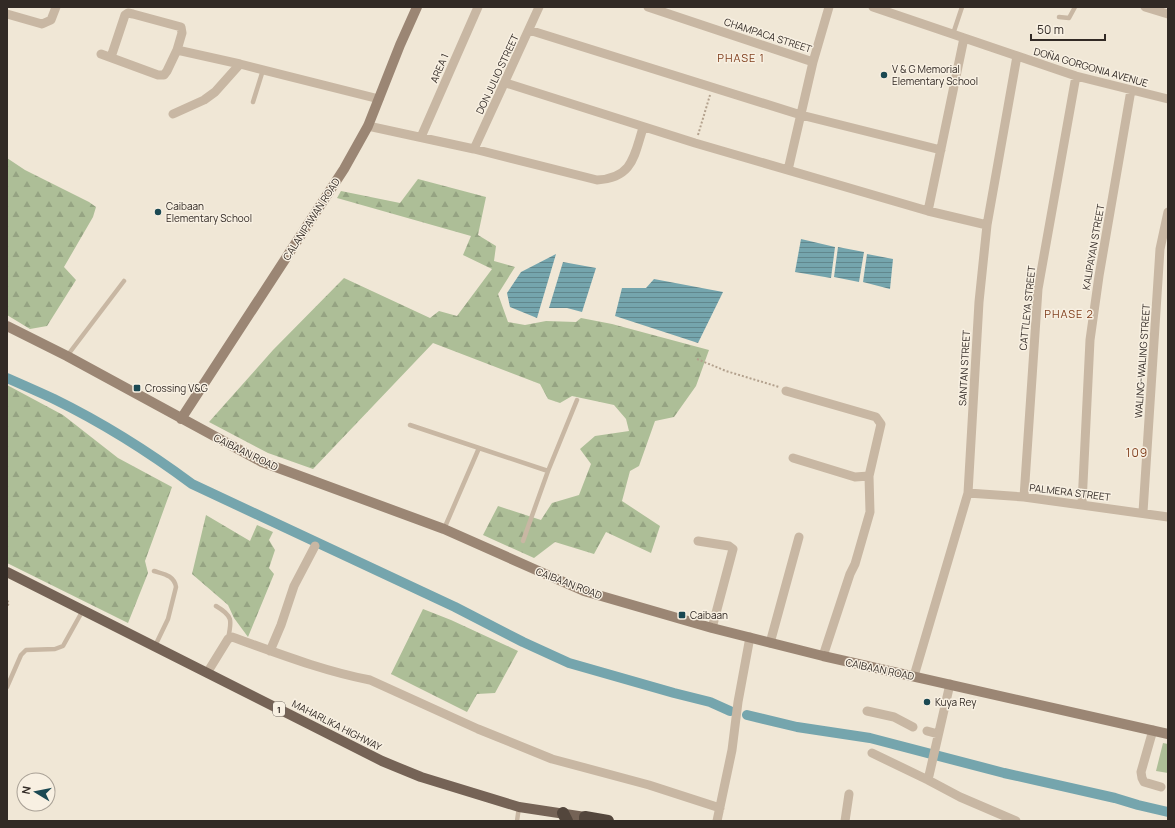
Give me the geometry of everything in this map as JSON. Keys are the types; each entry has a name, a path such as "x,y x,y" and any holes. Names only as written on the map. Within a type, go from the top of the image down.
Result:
{"highway":[{"name":"MAHARLIKA HIGHWAY","path":"585,819 608,821"}],"main road":[{"name":"MAHARLIKA HIGHWAY","path":"7,572 382,761 421,777 520,807 565,817 585,819"}],"street":[{"path":"7,14 42,24 51,20 56,7"},
{"name":"CALANIPAWAN ROAD","path":"181,419 344,169 368,126 417,7"},
{"name":"AREA 1","path":"421,137 478,7"},
{"name":"DON JULIO STREET","path":"474,149 506,83 539,7"},
{"name":"CHAMPACA STREET","path":"648,7 813,62"},
{"path":"788,170 813,62 829,7"},
{"name":"DOÑA GORGONIA AVENUE","path":"873,7 1076,76 1168,99"},
{"path":"1145,7 1168,14"},
{"path":"101,54 158,75 164,75 176,50 182,33 181,27 128,13 125,15 111,57"},
{"path":"529,30 801,115 941,150"},
{"path":"928,211 964,38"},
{"path":"176,50 240,64 379,99"},
{"name":"SANTAN STREET","path":"914,676 968,493 979,302 987,224 1017,56"},
{"path":"172,114 204,100 215,92 240,64"},
{"name":"CATTLEYA STREET","path":"1024,497 1038,289 1076,76"},
{"path":"506,83 695,144 928,211 987,224"},
{"name":"KALIPAYAN STREET","path":"1082,504 1090,340 1099,276 1132,90"},
{"path":"368,126 474,149 597,180 606,180 614,177 625,170 633,162 643,128"},
{"name":"WALING-WALING STREET","path":"1143,512 1160,249 1168,212"},
{"name":"CAIBAAN ROAD","path":"7,326 67,356 262,462 444,529 584,591 712,628 823,656 1168,734"},
{"path":"786,392 876,417 881,424 869,476 870,512 856,564 850,574 823,656"},
{"path":"793,458 855,477 869,476"},
{"name":"PALMERA STREET","path":"968,493 1024,497 1143,512 1168,517"},
{"path":"770,643 799,537"},
{"path":"698,541 729,546 733,549 712,628"},
{"path":"270,651 281,625 294,586 315,546"},
{"path":"207,673 228,639 232,637 270,651 355,677 370,680 478,730 552,759 650,784 720,808"},
{"path":"717,821 732,750 738,702 750,638"},
{"path":"928,780 950,684"},
{"path":"867,711 894,717 913,727"},
{"path":"1153,730 1141,772 1144,782 1161,787"},
{"path":"926,731 938,734"},
{"path":"872,753 960,797 1016,821"},
{"path":"845,821 849,794"}],"lane":[{"path":"953,34 962,7"},
{"path":"1059,17 1070,18 1075,7"},
{"path":"252,102 263,70"},
{"path":"67,356 124,281"},
{"path":"523,541 548,471 577,400"},
{"path":"410,425 548,471"},
{"path":"444,529 479,448"},
{"path":"154,570 171,577 175,581 176,587 168,619 155,646"},
{"path":"216,606 226,612 230,617 231,624 228,639"},
{"path":"7,687 22,655 26,650 55,649 63,646 83,610"},
{"path":"517,821 520,807"}],"path":[{"path":"695,144 712,88"},
{"path":"697,359 777,386 786,392"},
{"path":"7,601 9,602 7,608"}],"green space":[{"path":"7,158 25,170 96,207 93,217 64,267 76,280 47,326 30,329 7,315"},
{"path":"418,179 486,197 478,235 496,246 494,261 515,267 498,294 508,322 525,325 546,321 576,322 581,318 612,324 709,350 696,386 674,417 655,421 639,466 630,471 622,501 660,526 651,553 606,532 594,554 555,542 534,558 483,535 498,506 541,520 552,503 579,495 591,464 580,449 595,436 629,431 626,419 614,405 572,396 560,403 548,399 540,384 433,343 313,469 268,453 209,422 273,350 344,278 430,318 439,311 457,316 492,269 463,255 471,236 337,198 341,191 400,203"},
{"path":"7,385 63,415 118,458 172,487 145,561 148,573 128,623 7,563"},
{"path":"206,515 250,541 257,525 273,532 269,540 275,550 269,568 274,574 248,637 234,618 228,605 192,574"},
{"path":"423,609 451,620 518,651 495,693 477,694 467,712 391,674"},
{"path":"1163,743 1168,744 1168,773 1156,771"}],"water":[{"path":"801,239 835,247 831,278 795,272"},
{"path":"838,247 864,252 859,282 834,277"},
{"path":"556,254 537,318 510,307 507,293 521,272"},
{"path":"867,254 893,259 890,289 863,282"},
{"path":"563,262 596,268 582,312 567,308 549,308"},
{"path":"654,279 723,292 698,343 615,316 622,288 646,288"}],"waterway":[{"path":"7,378 54,399 108,428 142,449 192,484 455,607 523,642 569,663 710,702 730,711"},
{"path":"747,715 797,727 870,738 1004,773 1115,798 1168,812"}],"place":[{"name":"V & G Memorial Elementary School","path":"884,75"},
{"name":"Caibaan Elementary School","path":"158,212"},
{"name":"Crossing V&G","path":"137,388"},
{"name":"Caibaan","path":"682,615"},
{"name":"Kuya Rey","path":"927,702"}],"district":[{"name":"PHASE 1","path":"741,57"},
{"name":"PHASE 2","path":"1069,313"},
{"name":"109","path":"1137,452"}]}
